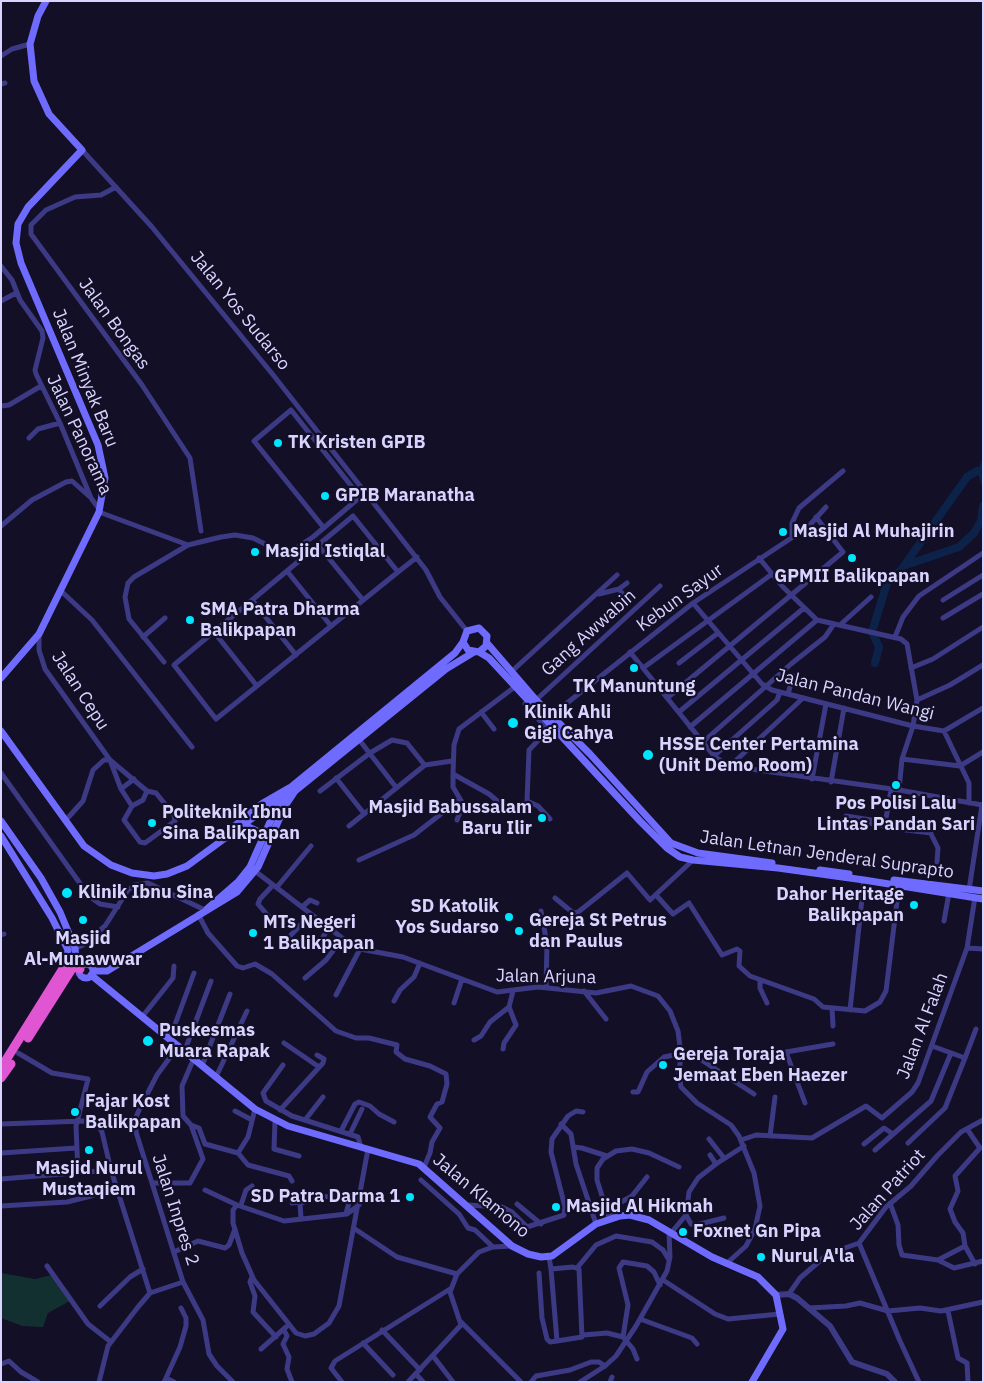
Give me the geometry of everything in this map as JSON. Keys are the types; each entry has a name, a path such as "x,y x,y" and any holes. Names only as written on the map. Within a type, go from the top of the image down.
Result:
{"highway":[{"path":"1,1078 75,969"},
{"path":"1,1068 75,969"}],"main road":[{"name":"Jalan Yos Sudarso","path":"46,1 38,16 30,44 31,67 40,98 56,122 82,150"},
{"name":"Jalan Minyak Baru","path":"1,678 39,634 99,511 105,478 100,452 21,263 16,243 18,224 28,207 82,150"},
{"path":"1,731 84,846 100,859 121,870 147,875 167,874 196,860 292,790 344,748 359,740 446,670 477,652 487,643 487,636 483,630 475,627 467,631 463,642 455,653 359,740"},
{"path":"463,642 468,650 477,652"},
{"name":"Jalan Letnan Jenderal Suprapto","path":"487,643 532,700 643,819 671,843 690,852 979,898"},
{"name":"Jalan Letnan Jenderal Suprapto","path":"477,652 490,658 516,686 552,715 672,852 693,860 805,870 983,891"},
{"path":"220,841 227,832 264,804 292,790"},
{"path":"203,911 217,905 237,892 255,871 292,790"},
{"path":"75,969 84,964 92,971 107,971 203,911 238,882 250,867 284,796"},
{"path":"1,821 54,901 76,959 75,969"},
{"path":"244,825 257,831 262,840"},
{"path":"1,836 40,894 72,949"},
{"name":"Jalan Klamono","path":"72,949 92,971 142,1017 182,1047 202,1066 255,1109 275,1121 408,1160 424,1167 512,1246 532,1256 549,1257"},
{"path":"75,969 86,977 92,971"},
{"path":"549,1257 596,1224 610,1218 636,1216 649,1220 726,1264 758,1277 776,1295 783,1326 782,1334 760,1365 752,1382"}],"street":[{"path":"1,56 12,49 30,44"},
{"name":"Jalan Yos Sudarso","path":"82,150 189,272 366,492 417,557 440,598 467,631"},
{"name":"Jalan Bongas","path":"116,187 101,195 74,197 46,210 31,225 31,234 142,385 193,462 201,531"},
{"name":"Jalan Panorama","path":"1,266 12,280 16,293 42,331 42,345 35,370 99,511"},
{"path":"1,301 16,293"},
{"path":"1,406 9,405 41,386"},
{"path":"324,528 254,441 291,410 360,497"},
{"path":"29,438 38,429 60,423"},
{"path":"792,537 792,523 800,508 843,471"},
{"path":"1,526 32,500 66,482 72,481 92,498"},
{"path":"164,662 129,619 125,597 128,583 188,545 201,540 235,535 253,538 285,552 295,550 366,492"},
{"name":"Kebun Sayur","path":"552,715 693,603 810,526 826,507"},
{"path":"99,511 188,545"},
{"path":"398,572 353,516 174,665 216,719 417,557"},
{"path":"667,698 843,552 816,517"},
{"path":"318,545 363,600"},
{"path":"894,637 904,617 919,596 983,553"},
{"path":"759,558 791,595 817,620 894,637 907,644 917,700 913,726 902,758 899,790"},
{"path":"287,571 331,626"},
{"path":"643,668 772,574"},
{"path":"511,672 617,575"},
{"path":"943,600 982,576"},
{"path":"596,594 619,589 627,583"},
{"name":"Gang Awwabin","path":"532,700 660,586"},
{"path":"619,589 626,599"},
{"path":"61,591 92,620 192,746"},
{"path":"942,618 983,594"},
{"path":"840,624 871,597"},
{"path":"252,600 296,655"},
{"name":"Jalan Pandan Wangi","path":"693,603 765,686 780,692 913,726 944,732 983,708"},
{"path":"679,712 804,608"},
{"path":"143,637 165,618"},
{"path":"690,727 752,672 817,620"},
{"path":"702,742 830,632 834,624"},
{"path":"911,668 934,659 983,626"},
{"path":"214,632 258,686"},
{"path":"679,663 718,633"},
{"name":"Jalan Cepu","path":"39,634 39,650 45,669 110,760 121,789 132,806 124,820 141,843 145,843 174,821 174,814 158,796 147,791 110,760"},
{"path":"630,652 714,756 730,766 831,782 899,790 982,805 980,832 970,890"},
{"path":"917,700 950,685 983,665"},
{"path":"788,694 793,676"},
{"path":"457,820 463,805 453,787 452,762 457,733 516,686"},
{"path":"714,756 777,700 780,692"},
{"path":"730,766 803,698"},
{"path":"532,700 525,704 548,730 528,750 527,801 538,806 550,819"},
{"path":"812,779 826,704"},
{"path":"831,782 844,708"},
{"path":"481,712 494,729"},
{"path":"944,732 970,785 969,803"},
{"path":"359,740 395,786"},
{"path":"320,791 369,752 388,741 402,740 407,743 423,763"},
{"path":"902,758 960,766 983,752"},
{"path":"65,821 83,801 92,770 104,760 110,760"},
{"path":"349,826 425,765 452,762"},
{"path":"1,773 89,896 100,904 118,907"},
{"path":"453,774 489,794 502,805"},
{"path":"336,778 362,811"},
{"path":"121,789 134,779"},
{"path":"885,824 891,790"},
{"path":"132,806 143,800 147,791"},
{"path":"359,860 414,835 460,798"},
{"path":"885,824 845,817 931,834 938,848 938,862"},
{"path":"1,849 14,839"},
{"path":"275,924 258,902 271,883 311,846"},
{"path":"555,898 572,912 577,913 628,873 650,900 693,860"},
{"name":"Jalan Arjuna","path":"255,871 342,939 360,949 387,952 499,993 546,988 603,992 634,986 658,996 673,1017 681,1055 679,1080 683,1090 697,1103 731,1125 742,1143"},
{"path":"850,1010 864,880"},
{"path":"72,949 84,945 105,926 128,890 135,885 148,883 203,911 208,933 238,966 244,968 255,964 272,974 336,1031 356,1038 369,1038 397,1045 396,1052 405,1059 430,1066 446,1074 447,1084 442,1102 437,1104 430,1117 440,1128 432,1142 424,1167"},
{"path":"656,895 673,914 689,903 720,954 724,955 739,950 741,954 739,966 741,970 760,980 814,998 823,1007 865,1011 880,1002 884,995 899,885"},
{"path":"944,922 948,893"},
{"name":"Jalan Al Falah","path":"742,1143 753,1135 812,1138 864,1107 870,1108 882,1118 912,1092 918,1083 967,948 979,898"},
{"path":"302,907 310,900 317,903"},
{"path":"541,911 547,944 546,988"},
{"path":"291,935 311,914"},
{"path":"321,940 328,928"},
{"path":"305,978 326,960 342,939"},
{"path":"967,948 983,949"},
{"path":"336,995 360,949"},
{"path":"394,1001 400,990 414,977 420,963"},
{"path":"142,1017 173,978 174,966"},
{"path":"170,1038 194,973"},
{"path":"454,1003 462,979"},
{"path":"760,980 760,988 767,1003"},
{"name":"Jalan Inpres 2","path":"211,981 182,1047 150,1088 136,1118 136,1132 183,1282 201,1314 211,1357 233,1382"},
{"path":"503,1049 504,1043 516,1025 509,1007 513,991"},
{"path":"584,991 606,1019"},
{"path":"202,1066 230,994"},
{"path":"474,1040 481,1036 490,1022 509,1007"},
{"path":"832,1008 832,1026"},
{"path":"216,1077 247,1011"},
{"path":"908,1143 946,1108 976,1029"},
{"path":"284,1043 319,1067"},
{"path":"773,1058 786,1052 833,1044"},
{"path":"932,1046 965,1058"},
{"path":"633,1092 638,1092 647,1072 664,1057 690,1052 754,1094"},
{"path":"786,1052 805,1103"},
{"path":"18,1053 52,1073 88,1079 77,1122 78,1174"},
{"path":"875,1150 933,1098 951,1053"},
{"path":"280,1110 324,1060 317,1055"},
{"path":"152,1183 168,1181 189,1183 202,1160 191,1125 183,1116 182,1086 194,1058"},
{"path":"252,1186 246,1190 233,1213 235,1229 252,1276 286,1322 298,1334 305,1336 321,1330 334,1318 339,1306 359,1205 364,1148 359,1138 305,1120 280,1110 266,1101 263,1094 283,1065"},
{"path":"305,1120 323,1097"},
{"path":"770,1136 775,1097"},
{"path":"341,1132 355,1104 359,1102 370,1106 379,1114 394,1122"},
{"path":"238,1153 248,1137 255,1109"},
{"path":"350,1134 362,1109"},
{"path":"235,1111 252,1120"},
{"path":"467,1206 502,1207 512,1212 527,1227 541,1224 566,1212 551,1147 552,1139 561,1124 573,1112 583,1112"},
{"name":"Jalan Patriot","path":"789,1294 800,1278 828,1254 859,1242 890,1203 911,1186 936,1156 966,1129 983,1120"},
{"path":"275,1121 274,1149 298,1156"},
{"path":"1,1124 77,1122 94,1123 99,1127 150,1293"},
{"path":"561,1124 571,1132 576,1164 596,1224"},
{"path":"191,1125 199,1128 206,1144 238,1153 248,1165 271,1174 289,1176 292,1181"},
{"path":"864,1144 884,1128 893,1134"},
{"path":"966,1129 980,1148 956,1175 958,1191 950,1205 954,1221 963,1233 965,1246 975,1264"},
{"path":"709,1139 724,1158"},
{"path":"580,1382 605,1366 640,1319 661,1283 670,1261 670,1233 686,1215 690,1189 698,1178 742,1143 754,1172 760,1213 750,1241 726,1264"},
{"path":"573,1147 607,1156"},
{"path":"1,1153 76,1148"},
{"path":"610,1218 598,1188 597,1174 598,1164 607,1156 621,1150 632,1149 649,1153 679,1167"},
{"path":"710,1155 716,1164"},
{"path":"1,1179 111,1170"},
{"path":"610,1218 614,1206 632,1196 646,1177"},
{"path":"421,1180 460,1214 464,1225 475,1230 493,1247"},
{"path":"1,1206 68,1202 117,1186"},
{"path":"205,1190 280,1220 346,1214 359,1205"},
{"path":"292,1203 342,1196 349,1204 346,1214"},
{"path":"300,1202 301,1219"},
{"path":"890,1203 898,1225 901,1254 938,1260 954,1268 983,1261"},
{"path":"517,1204 541,1224"},
{"path":"346,1214 355,1226 397,1257 457,1274"},
{"path":"686,1215 690,1223 696,1225 724,1218"},
{"path":"174,1252 198,1241 225,1248 229,1246 235,1229"},
{"path":"577,1268 596,1245 616,1236 652,1242 663,1250 670,1261"},
{"path":"859,1242 919,1382"},
{"path":"342,1382 333,1372 332,1365 382,1330 450,1289 457,1274 476,1253 493,1247 512,1246"},
{"path":"938,1260 965,1246"},
{"path":"549,1257 557,1342"},
{"path":"637,1359 625,1339 628,1305 618,1271 623,1262 650,1268 661,1283 726,1319 736,1320 780,1314"},
{"path":"47,1266 88,1324 110,1342"},
{"path":"551,1268 577,1268"},
{"path":"577,1268 581,1275 583,1335"},
{"path":"100,1306 132,1275 143,1269"},
{"path":"539,1273 544,1333 548,1341 557,1342 577,1339 583,1335 607,1333 625,1339"},
{"path":"252,1276 250,1282 255,1296 253,1312 276,1337"},
{"path":"99,1382 110,1342 150,1293 183,1282"},
{"path":"450,1289 452,1301 461,1322 521,1382"},
{"path":"776,1295 789,1294 809,1308 834,1331 853,1362 887,1374 895,1382"},
{"path":"809,1308 846,1306 860,1302 888,1311 920,1308 948,1310 983,1302"},
{"path":"174,1382 165,1380 180,1347 186,1326 186,1318 181,1308"},
{"path":"948,1310 958,1358 967,1363 968,1382"},
{"path":"640,1319 692,1338 698,1344"},
{"path":"261,1349 284,1330 286,1322"},
{"path":"408,1382 456,1332 461,1322"},
{"path":"284,1330 287,1336 283,1344 290,1357 287,1369 292,1382"},
{"path":"382,1330 418,1372 423,1382"},
{"path":"363,1343 393,1375"},
{"path":"433,1356 453,1382"},
{"path":"1,1364 9,1361 21,1372 38,1382"},
{"path":"531,1382 536,1376 570,1370 591,1362 599,1362 605,1366"}],"green space":[{"path":"1,1273 35,1279 52,1275 70,1301 48,1313 43,1327 22,1326 1,1318"}],"water":[{"path":"983,459 983,490 977,471"}],"waterway":[{"path":"875,663 879,647 872,632 887,583 901,570 967,477 977,471"},
{"path":"906,565 959,547 974,533 981,521 983,506"}],"place":[{"name":"TK Kristen GPIB","path":"278,443"},
{"name":"GPIB Maranatha","path":"325,496"},
{"name":"Masjid Al Muhajirin","path":"783,532"},
{"name":"Masjid Istiqlal","path":"255,552"},
{"name":"GPMII Balikpapan","path":"852,558"},
{"name":"SMA Patra Dharma Balikpapan","path":"190,620"},
{"name":"TK Manuntung","path":"634,668"},
{"name":"Klinik Ahli Gigi Cahya","path":"513,723"},
{"name":"HSSE Center Pertamina (Unit Demo Room)","path":"648,755"},
{"name":"Pos Polisi Lalu Lintas Pandan Sari","path":"896,785"},
{"name":"Masjid Babussalam Baru Ilir","path":"542,818"},
{"name":"Politeknik Ibnu Sina Balikpapan","path":"152,823"},
{"name":"Klinik Ibnu Sina","path":"67,893"},
{"name":"Dahor Heritage Balikpapan","path":"914,905"},
{"name":"SD Katolik Yos Sudarso","path":"509,917"},
{"name":"Masjid Al-Munawwar","path":"83,920"},
{"name":"Gereja St Petrus dan Paulus","path":"519,931"},
{"name":"MTs Negeri 1 Balikpapan","path":"253,933"},
{"name":"Puskesmas Muara Rapak","path":"148,1041"},
{"name":"Gereja Toraja Jemaat Eben Haezer","path":"663,1065"},
{"name":"Fajar Kost Balikpapan","path":"75,1112"},
{"name":"Masjid Nurul Mustaqiem","path":"89,1150"},
{"name":"SD Patra Darma 1","path":"410,1197"},
{"name":"Masjid Al Hikmah","path":"556,1207"},
{"name":"Foxnet Gn Pipa","path":"683,1232"},
{"name":"Nurul A'la","path":"761,1257"}]}
